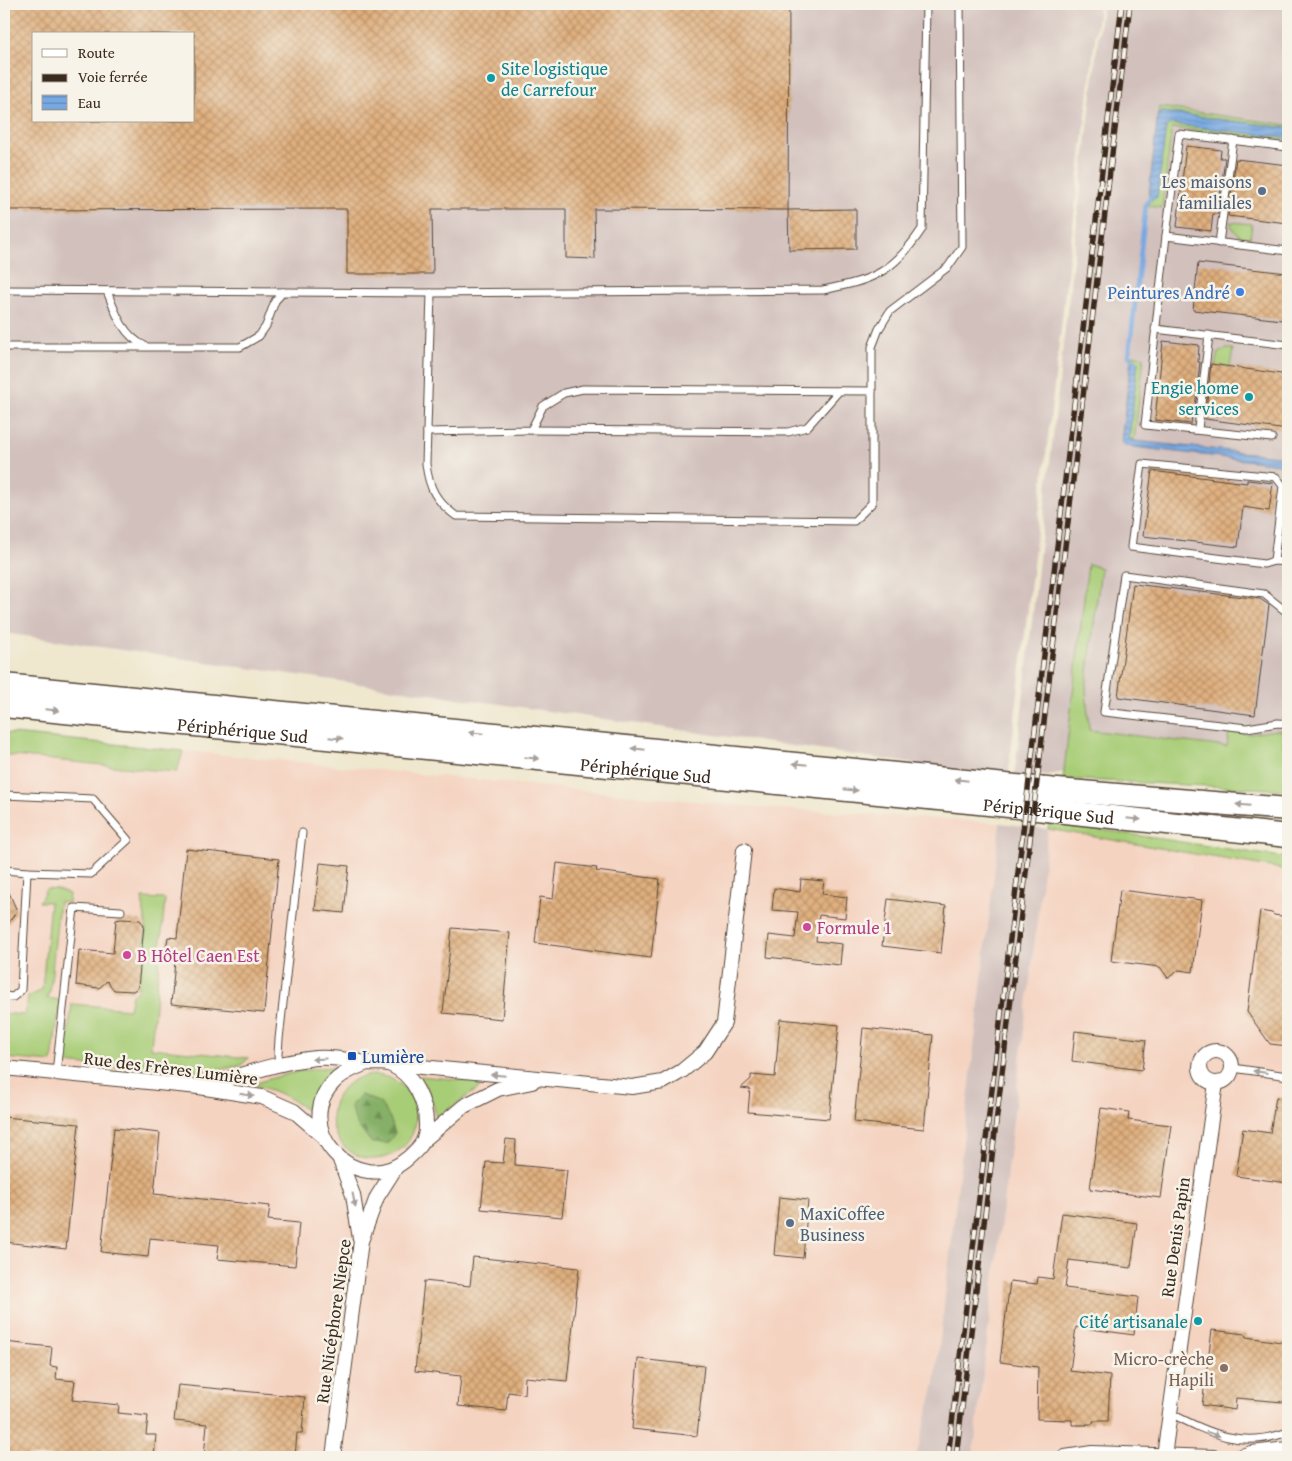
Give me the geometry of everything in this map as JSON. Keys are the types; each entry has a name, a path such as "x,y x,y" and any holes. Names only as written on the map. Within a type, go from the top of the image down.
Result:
{"highway":[{"name":"Périphérique Sud","path":"4,685 1057,790 1288,809"},
{"name":"Périphérique Sud","path":"4,706 989,804 1288,836"}],"street":[{"path":"198,1087 280,1065 316,1058 344,1058 367,1063 632,1087 663,1082 682,1071 705,1052 724,1023 744,850"},
{"path":"1216,1050 1223,1051 1228,1055 1232,1061 1233,1068 1227,1079 1216,1083 1210,1082 1201,1073 1200,1067 1204,1056 1216,1050"},
{"path":"367,1063 338,1078 328,1090 321,1105 320,1113 323,1136 328,1147 340,1160 362,1170 377,1171 396,1167 464,1106 498,1089 547,1079"},
{"path":"390,1064 407,1077 421,1097 426,1114 425,1139"},
{"name":"Rue des Frères Lumière","path":"4,1068 198,1087 262,1098 294,1111 323,1136"},
{"name":"Rue Denis Papin","path":"1164,1456 1216,1083"},
{"path":"340,1160 353,1195 361,1241"},
{"name":"Rue Nicéphore Niepce","path":"333,1457 361,1241 377,1197 396,1167"},
{"path":"1239,1457 1251,1453 1288,1449"},
{"path":"1066,1457 1092,1453 1214,1457"}],"lane":[{"path":"4,290 431,293 824,290 859,283 885,271 909,249 922,229 926,4"},
{"path":"431,293 426,464 429,482 435,495 444,507 456,516 854,521 872,502 872,347 878,329 890,311 948,267 962,247 960,4"},
{"path":"1272,438 1145,425 1166,236 1180,134 1288,147"},
{"path":"1220,243 1234,140"},
{"path":"1166,236 1288,251"},
{"path":"107,291 116,316 124,328 136,342 148,347"},
{"path":"4,347 240,347 259,336 266,326 275,301 283,292"},
{"path":"1155,328 1288,345"},
{"path":"1198,429 1209,335"},
{"path":"530,430 543,406 564,393 583,389 872,391"},
{"path":"427,432 530,430 788,432 807,427 839,391"},
{"path":"1274,560 1284,486 1276,477 1142,464 1131,547 1264,564 1274,560 1288,562"},
{"path":"1288,613 1264,594 1124,575 1104,712 1247,728 1278,723 1288,724"},
{"path":"4,795 93,800 128,840 91,874 4,870"},
{"path":"280,1065 279,1046 302,833"},
{"path":"4,996 13,997 21,990 27,872"},
{"path":"56,1073 74,908 121,912"},
{"path":"1233,1068 1288,1076"},
{"path":"1169,1413 1206,1432 1231,1439 1251,1440 1288,1432"}],"shaded area":[{"path":"4,4 1099,4 1008,777 4,633"},
{"path":"1102,4 1288,4 1288,780 1064,772 1014,781"},
{"path":"4,733 753,807 1000,823 935,1383 916,1457 4,1457"},
{"path":"1000,823 1048,829 973,1457 916,1457 935,1383"},
{"path":"1048,829 1288,870 1288,1457 973,1457"}],"green space":[{"path":"1159,107 1288,125 1288,128 1163,112 1158,114"},
{"path":"1170,123 1288,138 1288,141 1172,128 1162,208 1149,206 1149,194 1152,200 1166,127"},
{"path":"1230,222 1252,224 1250,239 1237,234"},
{"path":"1226,349 1233,349 1230,367 1215,365 1218,353"},
{"path":"1132,355 1144,357 1134,441 1129,438 1138,362 1135,358 1131,360"},
{"path":"1088,564 1101,568 1086,688 1089,730 1227,747 1229,732 1249,734 1276,730 1285,731 1283,745 1288,764 1288,790 1063,779"},
{"path":"4,733 183,751 177,772 152,770 4,755"},
{"path":"1049,822 1288,858 1288,870 1048,829"},
{"path":"46,889 58,890 69,894 68,903 59,902 50,991 47,998 60,1000 52,1062 4,1058 4,1013 25,1015 28,997 42,990 50,902 39,902"},
{"path":"142,898 165,899 151,1048 249,1058 240,1066 208,1071 161,1072 64,1063 72,1004 129,1009 132,994 138,991 146,926"},
{"path":"341,1066 321,1088 316,1100 313,1116 287,1097 257,1086 256,1083 298,1072"},
{"path":"366,1075 382,1075 398,1082 409,1093 416,1109 413,1133 404,1147 398,1152 382,1159 366,1159 350,1152 339,1141 332,1125 332,1109 339,1093 350,1082"},
{"path":"419,1076 484,1082 485,1084 436,1118 434,1106 426,1086"},
{"path":"361,1095 380,1103 390,1118 395,1133 388,1143 372,1143 357,1125 350,1106"}],"water":[{"path":"1163,112 1288,128 1288,138 1170,124 1166,127 1157,197 1152,200 1149,194 1158,114"},
{"path":"1135,358 1138,362 1129,438 1134,441 1288,457 1288,465 1125,446 1121,442 1131,360"}],"building":[{"name":"Site logistique de Carrefour","path":"4,4 789,4 788,210 594,209 595,259 566,258 566,209 432,209 433,274 347,274 347,209 4,210"},
{"path":"1186,146 1221,150 1220,158 1225,158 1218,214 1213,214 1211,231 1177,227"},
{"name":"Les maisons familiales","path":"1236,159 1288,165 1288,223 1228,216"},
{"path":"856,209 856,249 789,250 788,210"},
{"name":"Peintures André","path":"1198,263 1287,273 1282,320 1193,310"},
{"path":"1163,341 1199,345 1198,362 1200,362 1194,417 1192,417 1191,424 1155,420"},
{"name":"Engie home services","path":"1211,364 1288,375 1288,430 1205,419"},
{"path":"1152,471 1247,483 1247,480 1273,483 1269,511 1243,507 1238,547 1143,536"},
{"path":"1133,584 1260,599 1269,605 1255,715 1118,697"},
{"path":"186,849 279,859 264,1013 171,1004 176,951 166,950 168,937 177,938"},
{"path":"320,863 349,866 344,913 315,910"},
{"path":"557,863 597,868 596,871 660,879 651,958 535,943 540,897 553,899"},
{"name":"Formule 1","path":"801,879 824,881 822,894 847,897 845,918 819,915 816,941 842,944 840,965 767,957 769,935 795,938 798,912 772,910 774,888 800,892"},
{"path":"4,881 17,911 4,929"},
{"path":"1120,890 1202,900 1193,972 1179,970 1168,978 1160,967 1111,961"},
{"path":"888,899 946,906 941,953 882,946"},
{"path":"1260,911 1288,917 1288,1046 1270,1044 1247,1012"},
{"path":"116,920 140,920 144,925 138,988 133,991 114,990 107,981 99,988 76,985 79,950 113,953"},
{"path":"452,928 510,933 502,1019 443,1013"},
{"path":"780,1019 839,1025 829,1119 748,1112 750,1089 741,1088 751,1079 751,1075 775,1077"},
{"path":"863,1028 933,1035 924,1129 854,1122"},
{"path":"1075,1031 1146,1040 1142,1070 1072,1061"},
{"path":"1276,1097 1288,1099 1288,1183 1236,1176 1243,1129 1270,1133"},
{"path":"1101,1108 1129,1112 1128,1120 1171,1125 1161,1198 1090,1189"},
{"path":"4,1117 79,1124 66,1249 4,1242"},
{"path":"114,1128 160,1133 154,1194 270,1206 268,1220 299,1223 295,1266 217,1259 219,1245 150,1238 148,1257 101,1252"},
{"path":"506,1139 516,1140 515,1165 567,1170 562,1217 481,1209 486,1162 503,1163"},
{"path":"779,1197 808,1200 803,1258 774,1255"},
{"path":"1062,1213 1137,1223 1131,1268 1069,1260 1065,1288 1138,1297 1134,1335 1076,1327 1070,1371 1110,1376 1108,1421 1093,1421 1093,1424 1087,1425 1072,1425 1072,1420 1037,1419 1038,1367 1000,1362 1010,1281 1037,1284 1038,1277 1053,1279"},
{"path":"473,1257 579,1268 567,1381 525,1377 524,1394 508,1392 506,1411 458,1406 461,1376 415,1371 424,1281 470,1286"},
{"path":"1212,1330 1245,1334 1246,1337 1288,1343 1288,1399 1283,1402 1236,1398 1235,1410 1202,1405"},
{"path":"4,1342 52,1347 50,1366 57,1367 56,1379 75,1381 72,1400 119,1405 118,1413 148,1416 146,1435 156,1435 154,1457 4,1457"},
{"path":"638,1359 704,1366 697,1436 632,1429"},
{"path":"178,1385 305,1397 302,1433 297,1433 295,1457 204,1457 207,1424 174,1421"}],"waterway":[{"path":"1133,359 1129,356 1146,204 1151,197"}],"railway":[{"path":"948,1457 1122,4"},
{"path":"956,1457 1130,4"}],"place":[{"name":"Site logistique de Carrefour","path":"491,78"},
{"name":"Les maisons familiales","path":"1262,191"},
{"name":"Peintures André","path":"1240,292"},
{"name":"Engie home services","path":"1249,397"},
{"name":"Formule 1","path":"807,927"},
{"name":"B Hôtel Caen Est","path":"127,955"},
{"name":"Lumière","path":"352,1056"},
{"name":"MaxiCoffee Business","path":"790,1223"},
{"name":"Cité artisanale","path":"1198,1321"},
{"name":"Micro-crèche Hapili","path":"1224,1368"}]}
